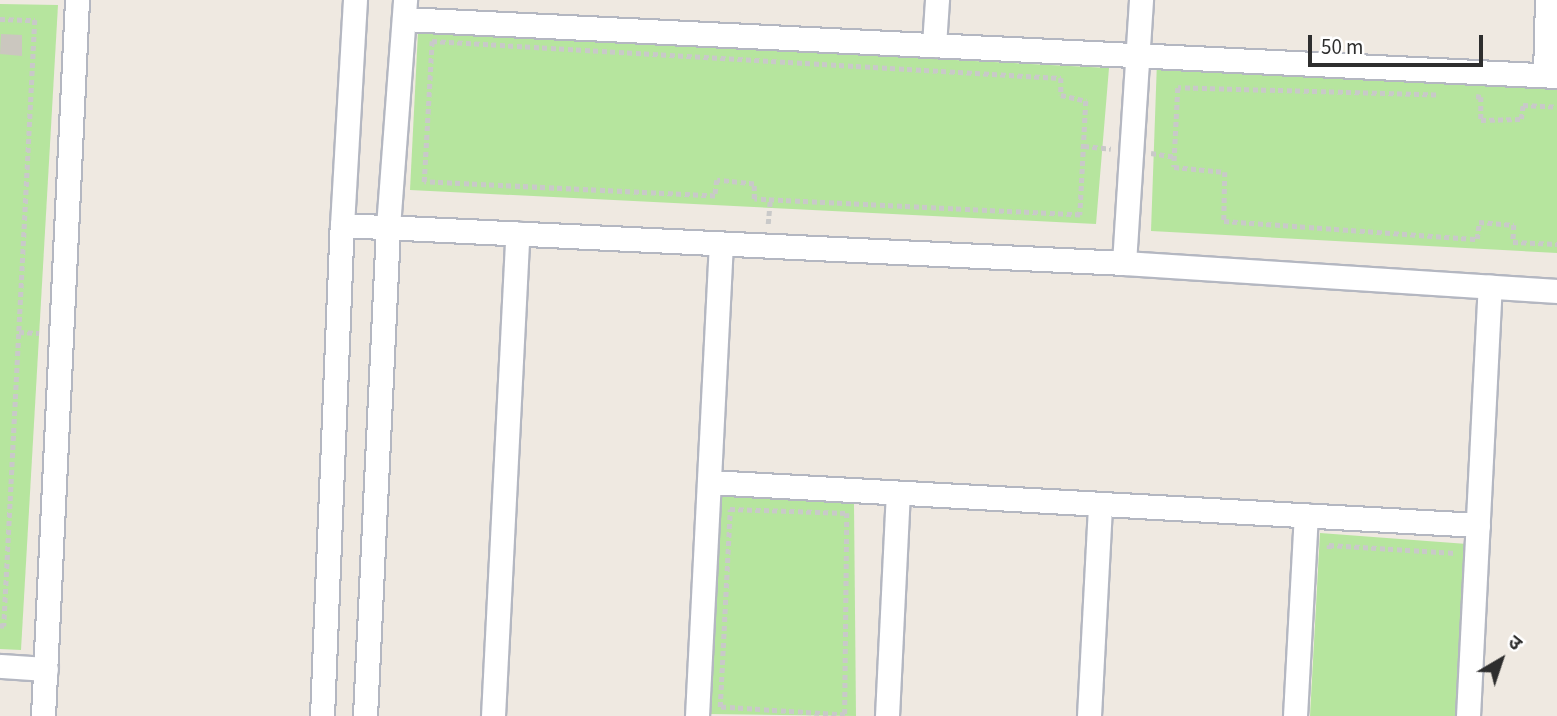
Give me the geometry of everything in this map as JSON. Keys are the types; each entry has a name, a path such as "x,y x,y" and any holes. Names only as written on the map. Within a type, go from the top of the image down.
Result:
{"street":[{"path":"43,716 78,0"},
{"path":"322,716 342,225 355,0"},
{"path":"934,45 937,0"},
{"path":"1124,263 1141,0"},
{"path":"365,716 388,226 404,9 934,45 1551,75 1547,0"},
{"path":"342,225 1124,263 1557,291"},
{"path":"493,716 517,234"},
{"path":"697,716 721,245"},
{"path":"1468,716 1490,287"},
{"path":"709,482 1478,525"},
{"path":"887,716 898,493"},
{"path":"1089,716 1100,504"},
{"path":"1295,716 1306,515"},
{"path":"0,666 46,669"}],"path":[{"path":"0,19 35,20 5,612 4,626 0,626"},
{"path":"432,41 1061,78 1060,95 1086,101 1080,215 754,199 754,184 717,180 715,197 424,182 432,41"},
{"path":"1440,95 1178,88 1174,167 1225,172 1224,222 1477,239 1479,222 1514,225 1513,242 1557,244"},
{"path":"1467,96 1481,97 1481,120 1521,119 1523,105 1557,107"},
{"path":"730,509 847,513 845,715 720,707 730,509"},
{"path":"1329,545 1458,554"}],"green space":[{"path":"0,4 58,5 21,650 0,649"},
{"path":"418,32 1109,68 1096,224 410,190"},
{"path":"1157,61 1557,86 1557,253 1151,231"},
{"path":"720,495 854,504 856,716 708,714"},
{"path":"1320,533 1467,544 1458,716 1310,716"}],"building":[{"path":"1,34 22,35 22,56 0,54"}]}
